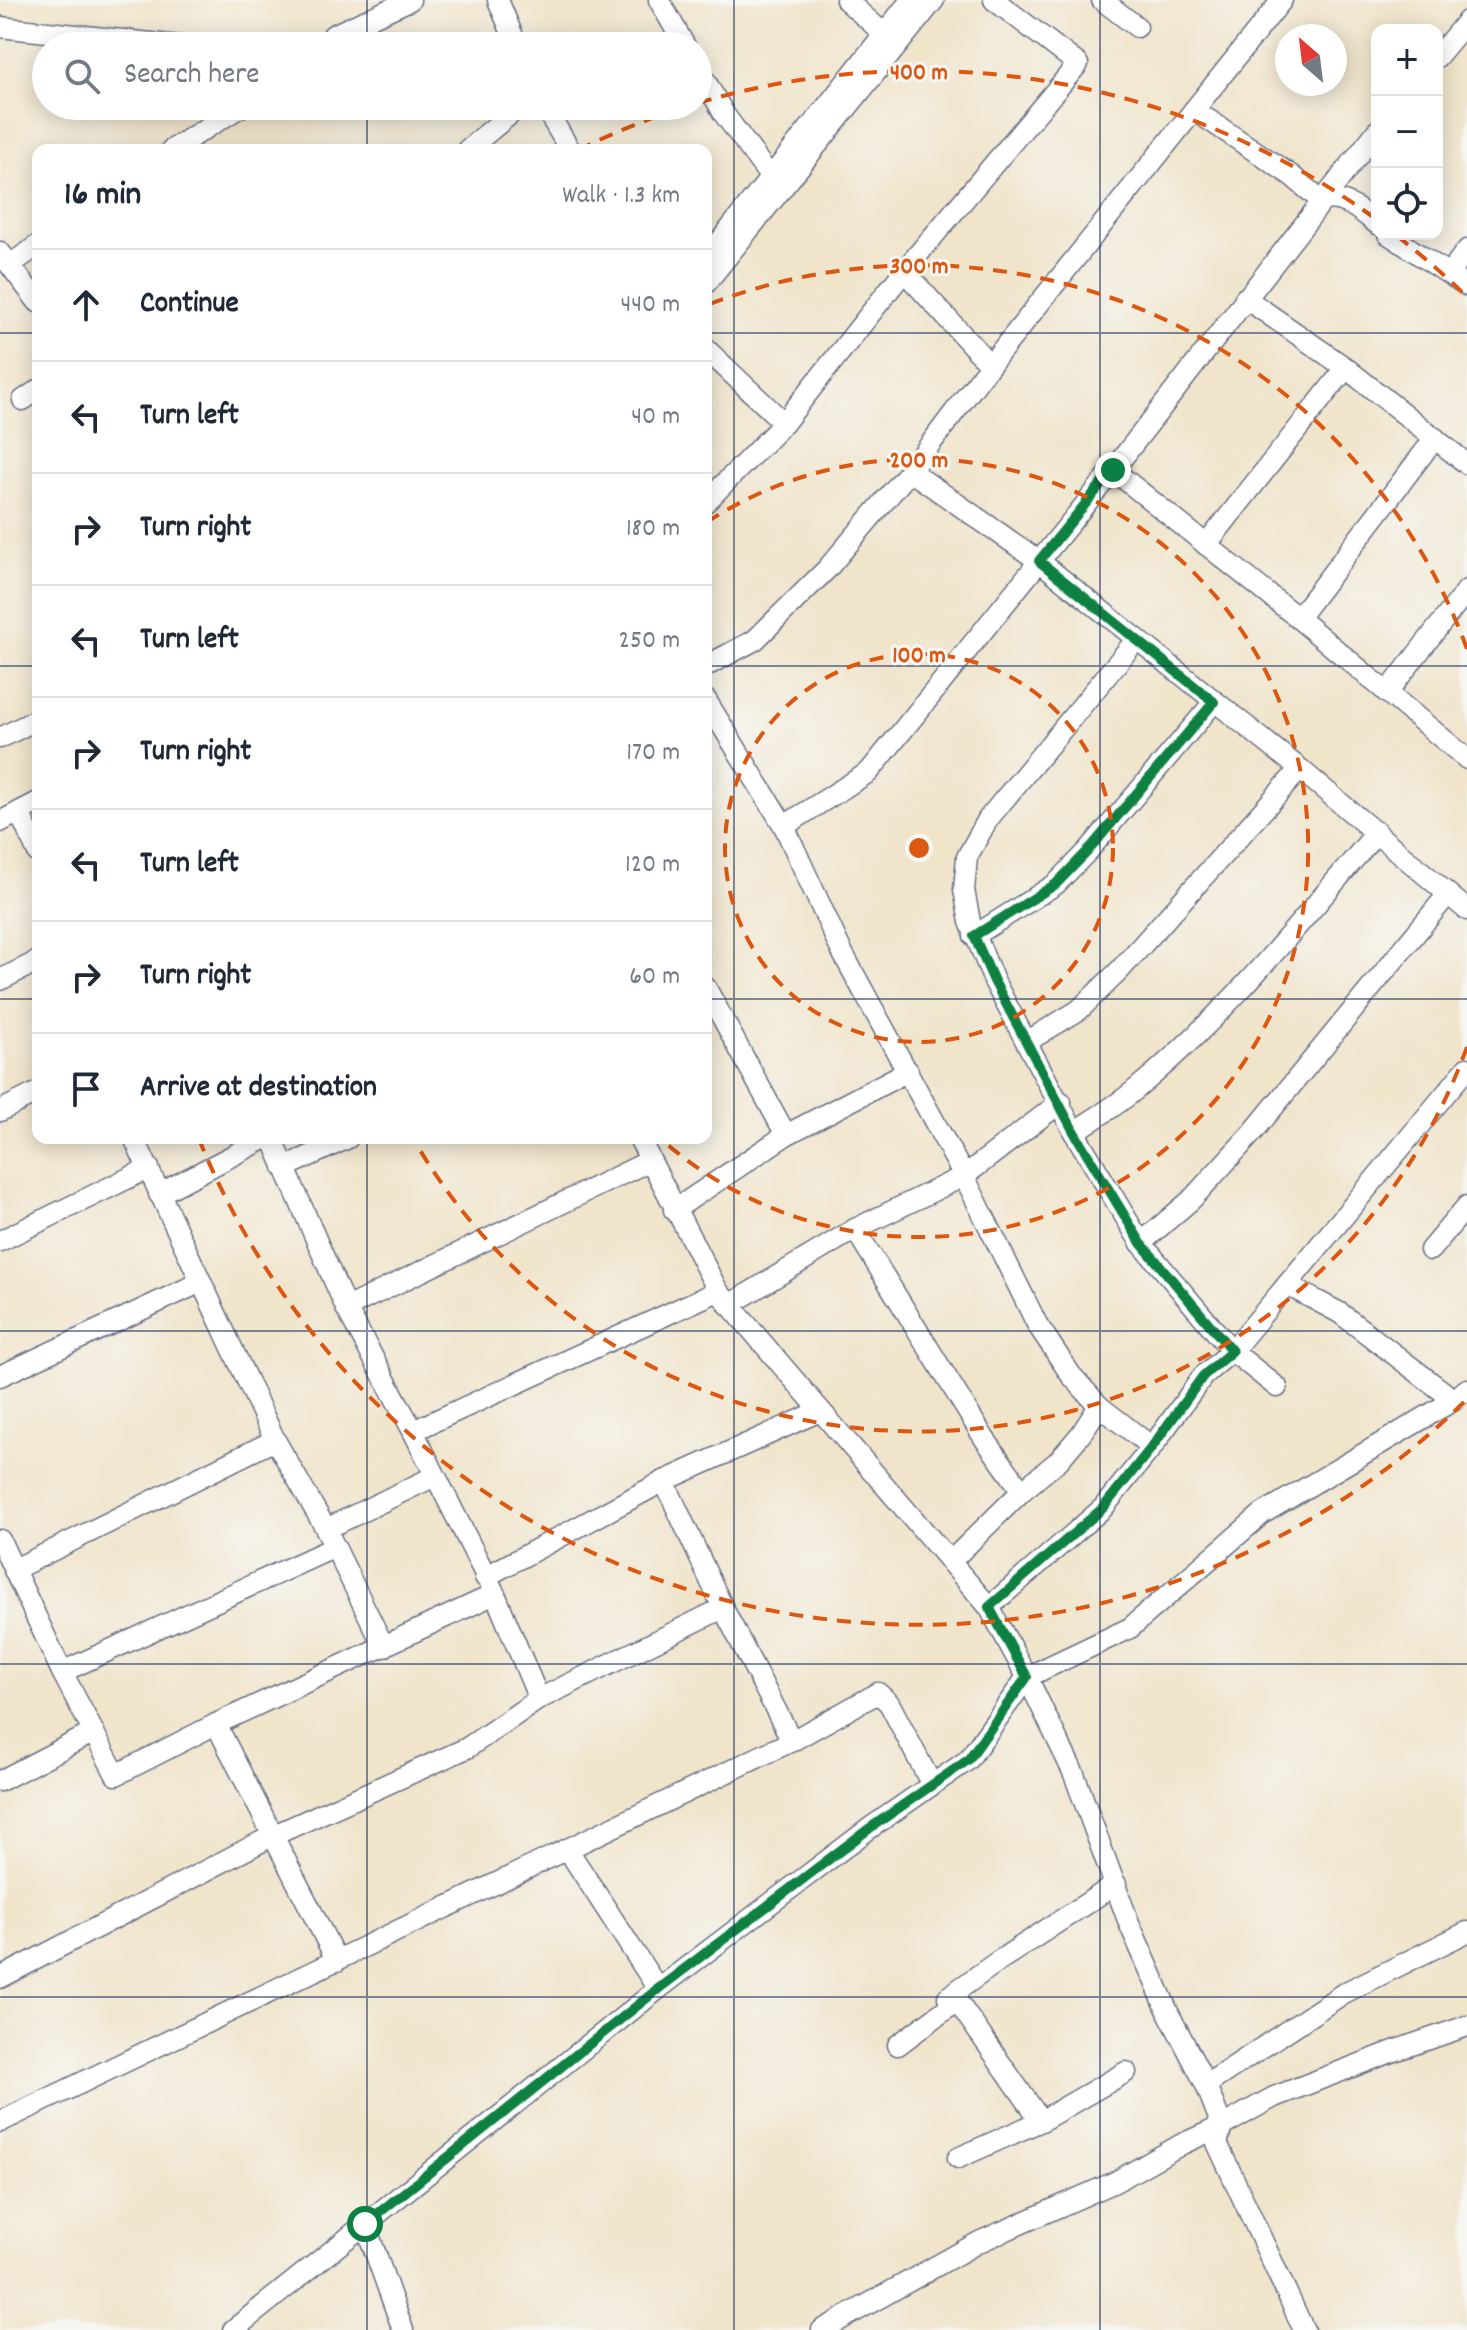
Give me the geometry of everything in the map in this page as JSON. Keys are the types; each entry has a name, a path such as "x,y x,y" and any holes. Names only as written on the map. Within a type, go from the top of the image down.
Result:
{"street":[{"path":"340,32 410,0"},
{"path":"498,0 511,32"},
{"path":"659,0 677,32"},
{"path":"846,0 884,34"},
{"path":"712,252 911,0"},
{"path":"712,276 934,0"},
{"path":"712,496 784,423 904,271 1078,64 994,0"},
{"path":"1102,0 1137,27"},
{"path":"712,663 755,640 827,569 910,471 990,365 1282,0"},
{"path":"1443,50 1467,21"},
{"path":"0,27 47,32"},
{"path":"712,93 771,178"},
{"path":"1194,110 1292,176 1311,195 1320,200 1332,198 1355,206 1371,219"},
{"path":"181,144 219,120"},
{"path":"474,144 503,120"},
{"path":"552,120 566,144"},
{"path":"784,826 869,772 1113,470 1371,138"},
{"path":"1398,240 1467,286"},
{"path":"32,247 3,256 32,294"},
{"path":"1450,272 1467,250"},
{"path":"904,271 990,365"},
{"path":"1245,298 1346,368 1467,464"},
{"path":"712,355 784,423"},
{"path":"1206,545 1346,368"},
{"path":"1298,618 1435,438"},
{"path":"1113,470 1467,759"},
{"path":"910,471 1039,561 1300,769 1467,910"},
{"path":"1387,693 1467,590"},
{"path":"1137,639 988,819 967,857 964,890 974,936 994,981 1061,1102 1074,1132 1141,1243 1232,1351 1277,1387"},
{"path":"974,936 1056,884 1088,851 1214,702"},
{"path":"0,726 32,710"},
{"path":"712,710 784,826 841,950 964,1176 1037,1324 1071,1375 1099,1406 1152,1447"},
{"path":"0,738 32,722"},
{"path":"1028,1041 1079,1010 1119,971 1300,769"},
{"path":"0,822 32,805"},
{"path":"19,812 32,840"},
{"path":"1074,1132 1132,1093 1182,1050 1279,948 1377,832"},
{"path":"1141,1243 1191,1200 1254,1131 1448,894"},
{"path":"0,980 32,964"},
{"path":"712,999 786,1135"},
{"path":"989,1607 1103,1508 1203,1376 1232,1351 1467,1068"},
{"path":"674,1210 786,1135 908,1071"},
{"path":"0,1111 32,1095"},
{"path":"413,1431 724,1298 964,1176 1061,1102"},
{"path":"137,1144 275,1440 330,1538 384,1647"},
{"path":"159,1194 255,1144"},
{"path":"274,1144 346,1308 413,1431 490,1585 539,1699"},
{"path":"284,1168 335,1144"},
{"path":"642,1144 674,1210 724,1298 989,1607 1074,1774 1129,1923 1163,2001 1206,2085 1222,2126 1217,2143 1304,2330"},
{"path":"346,1308 649,1161"},
{"path":"0,1241 149,1168"},
{"path":"1430,1250 1467,1206"},
{"path":"855,1229 984,1438 1022,1491"},
{"path":"0,1376 201,1282"},
{"path":"233,2330 658,1989 858,1838 968,1760 1027,1677 1130,1628 1262,1514 1461,1395 1340,1313 1287,1285"},
{"path":"950,1562 1022,1491 1058,1461 1099,1406"},
{"path":"0,1540 62,1672 116,1775 216,1724 384,1647 664,1481 820,1411"},
{"path":"15,1569 275,1440"},
{"path":"62,1672 330,1538 435,1476"},
{"path":"664,1481 723,1608 792,1741"},
{"path":"0,1978 272,1836 467,1748 539,1699 723,1608"},
{"path":"0,2122 792,1741 878,1693 889,1703 932,1785"},
{"path":"216,1724 337,1961"},
{"path":"0,1781 94,1732"},
{"path":"568,1850 658,1989"},
{"path":"1041,2121 957,2001 948,1997 1116,1884"},
{"path":"1206,2085 1344,1993 1467,1932"},
{"path":"898,2045 957,2001"},
{"path":"822,2330 979,2242 1115,2182 1274,2097 1467,2026"},
{"path":"958,2158 1041,2121 1126,2072"},
{"path":"365,2224 403,2330"}],"route":[{"path":"365,2224 658,1989 870,1828 968,1760 1027,1677 989,1607 1103,1508 1203,1376 1232,1351 1141,1243 1074,1132 1061,1102 994,981 974,936 1056,884 1088,851 1214,702 1039,561 1113,470"}]}
